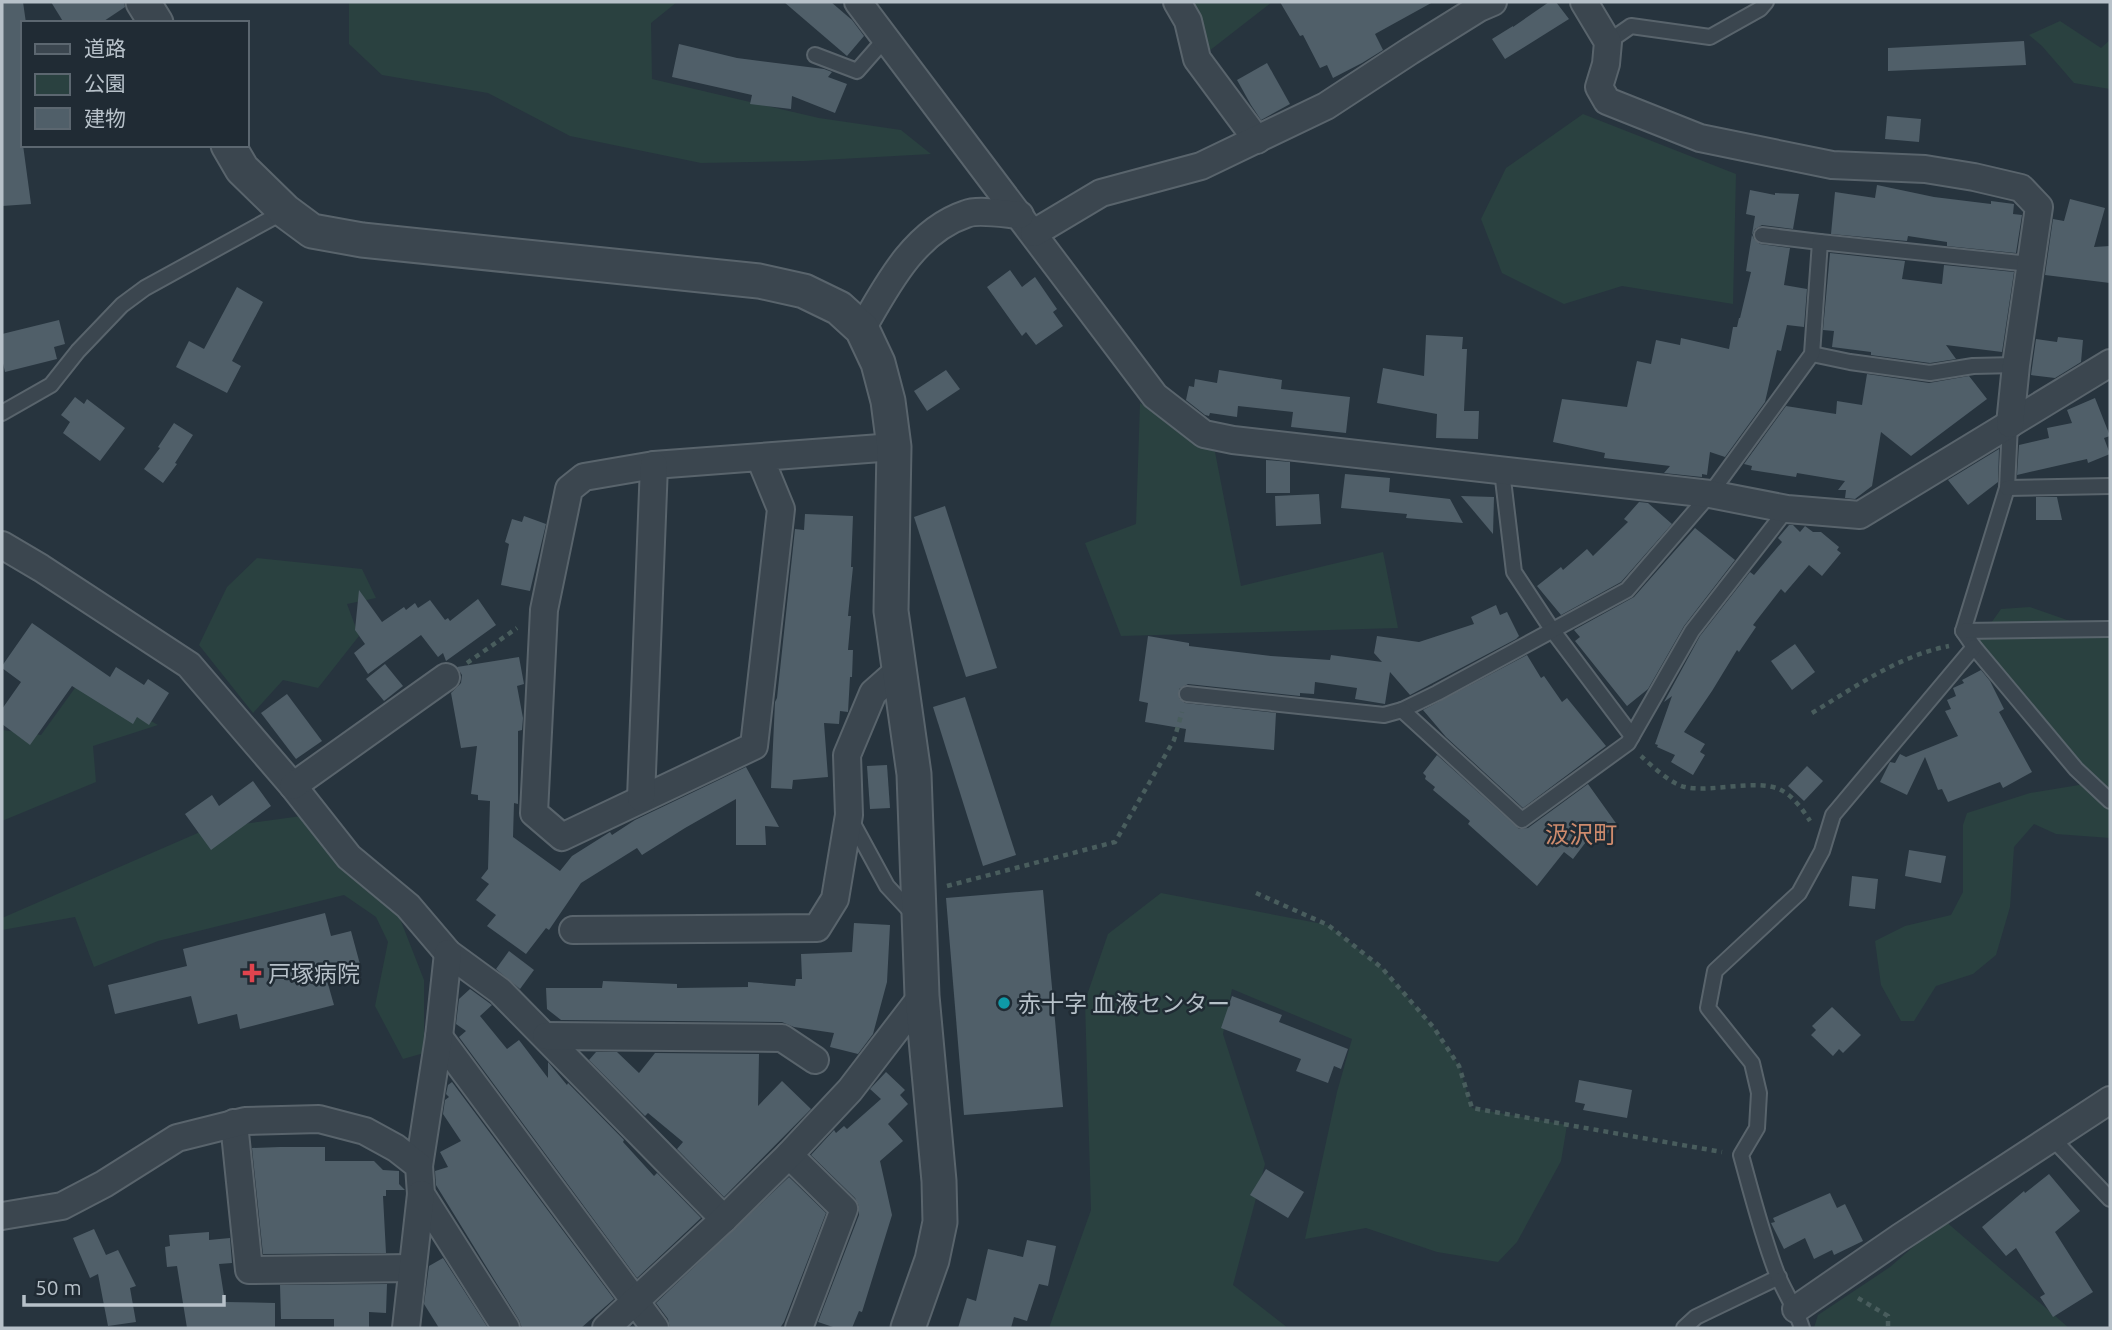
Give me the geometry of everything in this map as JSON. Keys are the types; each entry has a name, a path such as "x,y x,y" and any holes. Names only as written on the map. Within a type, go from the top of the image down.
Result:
{"street":[{"path":"143,2 155,21"},
{"path":"858,2 1155,396 1203,435 1710,495 1787,509 1860,515 2110,363"},
{"path":"1177,2 1188,21 1197,59 1257,140"},
{"path":"862,328 887,284 914,249 944,224 968,212 1027,224 1101,192 1201,166 1326,106 1422,43 1493,2"},
{"path":"1584,2 1608,42 1606,64 1599,87 1607,101 1700,138 1832,165 1925,169 2021,188 2039,207 2010,424"},
{"path":"229,147 242,169 285,211 312,231 362,240 759,281 804,291 839,308 862,328 878,363 888,401 894,447 891,611 914,774 922,996 939,1181 940,1222 932,1260 908,1328"},
{"path":"760,457 781,509 754,746 562,836 534,813 544,610 569,489 584,477 654,465 760,457 894,447"},
{"path":"641,798 654,465"},
{"path":"2,545 189,665 293,786 349,857 408,906 448,953 500,991 724,1219"},
{"path":"573,930 817,928 835,899 849,815 847,755 873,693 899,670"},
{"path":"293,786 446,677"},
{"path":"406,1328 421,1194 419,1166 439,1037 448,953"},
{"path":"606,1328 789,1155 850,1090 922,996"},
{"path":"546,1036 782,1038 815,1060"},
{"path":"439,1037 654,1328"},
{"path":"1799,1319 1833,1284 2110,1100"},
{"path":"2,1216 62,1206 104,1184 177,1138 245,1121 319,1119 365,1131 396,1148 419,1166"},
{"path":"234,1123 249,1270 412,1268"},
{"path":"789,1155 844,1209 799,1328"},
{"path":"421,1194 506,1328"}],"lane":[{"path":"1608,42 1631,26 1710,37 1760,9 1766,2"},
{"path":"815,55 857,71 886,38"},
{"path":"2,413 51,385 78,351 122,305 145,288 285,211"},
{"path":"1762,235 2030,264"},
{"path":"1186,694 1384,715 1402,710 1627,590 1710,495 1812,354 1820,242"},
{"path":"1812,354 1930,373 1973,366 2016,365"},
{"path":"1799,1319 1766,1243 1741,1155 1757,1128 1759,1093 1752,1063 1708,1008 1715,971 1799,893 1822,851 1833,815 1969,640 2007,488 2010,424"},
{"path":"1502,471 1514,572 1630,740"},
{"path":"2007,488 2110,486"},
{"path":"1402,710 1522,820 1630,740 1692,631 1787,509"},
{"path":"1969,640 2110,629"},
{"path":"1969,640 2076,769 2110,801"},
{"path":"849,815 887,887 919,907"},
{"path":"2052,1138 2110,1199"},
{"path":"1684,1328 1696,1317 1779,1277"}],"path":[{"path":"446,677 544,610"},
{"path":"1812,713 1891,666 1935,648 1969,640"},
{"path":"919,907 1115,842 1174,740 1186,694"},
{"path":"1630,740 1657,770 1683,786 1769,786 1783,790 1802,809 1825,843"},
{"path":"1256,893 1328,925 1382,968 1434,1028 1459,1066 1472,1108 1741,1155"},
{"path":"1833,1284 1888,1316 1888,1328"}],"green space":[{"path":"349,2 677,2 651,23 652,79 819,118 901,130 931,154 701,163 570,136 488,93 382,75 349,44"},
{"path":"1172,2 1272,2 1200,58"},
{"path":"2060,21 2101,48 2110,40 2110,89 2074,83 2029,35"},
{"path":"1583,114 1736,174 1733,304 1622,286 1564,304 1502,273 1481,219 1506,168"},
{"path":"1140,403 1215,452 1241,586 1383,552 1398,628 1121,636 1085,543 1136,524"},
{"path":"257,558 362,569 376,598 347,604 359,636 318,688 283,680 253,713 199,645 227,587"},
{"path":"2030,607 2110,635 2110,838 2056,834 2034,824 2014,847 2010,907 1996,955 1973,974 1936,986 1914,1021 1901,1021 1881,985 1875,941 1905,926 1951,915 1963,892 1963,825 1967,813 2030,793 2091,783 1974,647 2001,609"},
{"path":"80,681 158,725 93,746 96,782 2,821 2,730 41,735"},
{"path":"316,814 397,911 424,980 424,1053 403,1059 375,1006 388,942 376,917 344,895 158,941 94,967 75,917 2,930 2,918 207,829"},
{"path":"1161,893 1328,925 1382,968 1434,1028 1459,1066 1472,1108 1567,1125 1561,1161 1517,1242 1498,1262 1437,1252 1366,1228 1305,1239 1337,1092 1352,1039 1232,989 1223,1034 1265,1164 1233,1285 1288,1328 1049,1328 1091,1210 1085,1001 1108,934"},
{"path":"1944,1220 2069,1328 1814,1328 1818,1315 1890,1267"}],"building":[{"path":"2,2 23,2 26,21 21,21 21,147 23,147 31,204 2,206"},
{"path":"51,2 124,2 125,7 104,21 63,21"},
{"path":"784,2 831,2 852,20 864,36 847,56"},
{"path":"1280,2 1433,2 1375,34 1383,50 1333,78 1327,65 1320,68 1303,35 1300,36"},
{"path":"1549,2 1556,2 1569,19 1505,59 1492,39"},
{"path":"2024,41 2026,65 1888,71 1888,48"},
{"path":"679,44 737,58 824,69 832,72 828,77 847,84 835,113 792,96 791,109 750,104 752,95 672,77"},
{"path":"1267,63 1290,104 1261,120 1237,80"},
{"path":"1887,116 1921,119 1919,142 1885,139"},
{"path":"1877,185 1934,197 2014,204 2013,214 2022,215 2016,253 1947,246 1947,242 1908,236 1907,241 1831,234 1835,192 1875,198"},
{"path":"1750,190 1775,195 1799,194 1793,229 1762,225 1755,229 1752,235 1760,244 1790,248 1784,285 1807,289 1804,327 1787,325 1781,351 1777,350 1765,402 1725,457 1710,452 1707,475 1702,474 1702,477 1664,473 1670,466 1604,458 1605,453 1553,442 1562,399 1627,407 1637,361 1651,364 1656,340 1680,345 1681,338 1729,349 1733,327 1737,327 1740,318 1751,272 1746,271 1755,216 1746,214"},
{"path":"2070,199 2105,208 2094,247 2110,246 2110,283 2045,275 2053,219 2064,221"},
{"path":"1830,253 1905,261 1902,279 1942,284 1944,265 2014,272 2002,352 1946,345 1956,359 1930,363 1832,347 1834,331 1823,330"},
{"path":"1010,270 1022,287 1035,277 1057,309 1053,312 1063,326 1036,345 1026,332 1022,336 987,287"},
{"path":"237,287 263,302 232,361 241,366 227,393 176,367 189,341 204,349"},
{"path":"59,320 65,344 54,347 57,359 5,372 2,334"},
{"path":"1426,335 1463,337 1462,349 1467,349 1464,411 1479,411 1478,439 1436,438 1437,414 1377,403 1383,368 1424,376"},
{"path":"2058,337 2083,340 2081,362 2055,378 2031,375 2036,339 2057,342"},
{"path":"946,370 960,389 927,411 914,391"},
{"path":"1219,370 1282,380 1281,389 1350,397 1346,433 1291,427 1293,412 1238,406 1237,417 1210,413 1209,416 1205,415 1186,400 1189,386 1194,387 1195,379 1217,383"},
{"path":"1867,374 1929,383 1969,376 1987,399 1911,456 1881,432 1872,486 1855,499 1845,498 1846,490 1838,490 1845,481 1797,473 1796,477 1751,470 1752,466 1744,464 1786,406 1836,414 1837,401 1862,405"},
{"path":"75,397 84,404 87,399 125,428 100,461 63,433 70,422 61,415"},
{"path":"2095,398 2110,436 2104,438 2110,454 2088,463 2087,459 2017,475 2019,445 2049,438 2047,428 2072,423 2067,410"},
{"path":"174,423 193,435 163,483 144,469"},
{"path":"1999,449 1998,482 1968,505 1948,480"},
{"path":"1266,460 1290,462 1290,493 1266,493"},
{"path":"1345,474 1390,478 1389,492 1450,499 1463,523 1341,508"},
{"path":"1319,494 1321,524 1276,526 1275,496"},
{"path":"1461,496 1494,497 1493,534"},
{"path":"2036,497 2057,497 2062,520 2036,520"},
{"path":"1639,502 1648,503 1672,524 1621,582 1561,615 1537,586 1561,567 1563,570 1587,549 1593,556 1628,522 1624,519"},
{"path":"945,506 997,668 966,677 914,517"},
{"path":"805,514 853,516 848,650 853,650 848,712 840,711 839,724 824,723 828,777 793,780 792,789 771,788 775,702 795,529 804,530"},
{"path":"524,516 546,524 530,591 501,585 509,544 505,542 512,519 522,522"},
{"path":"1789,525 1793,525 1800,532 1805,526 1813,532 1821,532 1839,547 1837,550 1841,553 1822,576 1809,565 1785,593 1781,589 1753,625 1756,627 1739,652 1737,650 1684,732 1705,744 1700,752 1705,755 1693,775 1671,762 1675,755 1655,744 1672,696 1664,702 1700,636 1750,572 1754,575 1782,542 1778,538"},
{"path":"1695,528 1735,560 1684,626 1648,689 1627,706 1575,641 1580,637 1574,630 1634,597"},
{"path":"359,590 382,622 404,607 406,610 415,603 418,608 430,600 445,620 448,618 450,621 478,599 496,625 446,661 443,653 438,657 421,635 368,674 354,653 365,644 355,630"},
{"path":"1496,605 1500,615 1507,612 1519,636 1516,639 1410,695 1390,672 1385,704 1355,699 1357,688 1315,682 1314,694 1300,693 1300,696 1188,684 1179,689 1179,698 1185,703 1276,713 1274,750 1184,742 1186,729 1145,722 1148,703 1139,701 1148,636 1189,643 1189,646 1271,656 1330,660 1331,655 1382,662 1374,653 1377,636 1419,642 1474,624 1471,617"},
{"path":"32,623 110,677 116,667 144,685 148,679 169,693 149,725 137,717 133,724 72,686 30,745 2,724 2,709 21,682 2,666"},
{"path":"1795,644 1815,672 1792,690 1771,661"},
{"path":"1527,655 1541,678 1544,676 1562,702 1567,698 1606,746 1523,808 1446,737 1423,710"},
{"path":"519,657 524,684 517,686 523,718 522,730 518,731 518,804 514,803 513,837 560,871 572,856 610,832 612,835 635,820 746,767 779,827 765,826 766,845 736,845 736,799 642,855 637,848 581,883 549,930 546,928 526,954 487,926 496,915 476,900 489,884 481,878 488,869 490,801 478,800 478,795 471,794 477,746 461,748 451,693 461,683 462,675 457,667"},
{"path":"385,664 403,686 384,701 366,679"},
{"path":"1981,670 1990,681 2004,709 1999,712 2032,772 2003,788 2000,782 1948,802 1942,789 1938,790 1925,757 1907,795 1880,782 1890,762 1895,763 1900,754 1906,757 1958,736 1945,711 1951,709 1947,700 1956,696 1953,688 1964,683 1962,680"},
{"path":"287,694 322,741 296,759 261,713"},
{"path":"965,697 1016,855 983,866 933,707"},
{"path":"1437,755 1519,829 1528,828 1588,784 1618,826 1601,838 1595,830 1573,859 1564,852 1537,886 1468,824 1470,821 1433,790 1435,787 1425,779 1423,773"},
{"path":"887,765 890,808 870,809 867,766"},
{"path":"1807,766 1823,781 1804,801 1788,786"},
{"path":"253,781 271,806 211,850 185,814 212,795 219,806"},
{"path":"1909,850 1946,856 1941,883 1905,876"},
{"path":"1852,876 1878,879 1875,909 1849,906"},
{"name":"赤十字 血液センター","path":"1043,890 1063,1107 964,1115 946,898"},
{"name":"戸塚病院","path":"325,913 331,936 351,931 361,968 326,977 334,1005 240,1029 237,1014 198,1024 191,996 115,1014 108,985 187,966 183,949"},
{"path":"854,923 890,925 887,982 873,1034 858,1054 830,1047 834,1033 794,1027 782,1022 561,1020 547,1009 546,988 602,988 603,981 677,984 677,988 748,987 748,982 795,986 796,979 802,979 801,954 852,952"},
{"path":"509,951 534,970 520,989 496,969"},
{"path":"470,989 492,1005 480,1016 507,1049 519,1040 548,1078 548,1062 567,1085 568,1083 624,1140 654,1176 657,1173 701,1218 637,1278 459,1037 466,1031 456,1024 459,999"},
{"path":"1232,996 1282,1015 1279,1022 1348,1049 1341,1069 1334,1066 1328,1083 1296,1071 1301,1059 1221,1028"},
{"path":"1832,1007 1861,1035 1843,1053 1839,1049 1833,1056 1811,1035 1816,1030 1812,1026"},
{"path":"596,1052 617,1052 639,1073 655,1053 759,1054 758,1106 782,1081 811,1109 724,1197 677,1149 683,1142 648,1113 645,1116 589,1060"},
{"path":"886,1072 905,1090 900,1095 908,1104 888,1124 903,1141 880,1161 892,1215 862,1312 859,1311 852,1328 836,1328 818,1322 859,1215 859,1206 855,1198 811,1155 834,1130 836,1133 844,1126 847,1129 881,1099 870,1089"},
{"path":"1579,1080 1632,1090 1627,1118 1583,1110 1585,1104 1575,1102"},
{"path":"452,1082 614,1299 581,1328 522,1328 436,1185 435,1171 448,1167 440,1152 461,1141 443,1114 445,1100 449,1097 446,1094 448,1085"},
{"path":"325,1147 325,1161 374,1161 383,1170 399,1171 399,1184 405,1190 386,1190 386,1196 383,1196 386,1253 263,1254 252,1148"},
{"path":"1266,1169 1304,1192 1288,1218 1250,1195"},
{"path":"2049,1174 2080,1211 2055,1232 2093,1292 2053,1317 2040,1297 2045,1294 2016,1248 2006,1256 1982,1227 2024,1191 2025,1193"},
{"path":"789,1177 826,1213 780,1328 670,1328 668,1319 656,1303"},
{"path":"1830,1193 1837,1208 1845,1204 1863,1241 1834,1255 1832,1250 1814,1259 1805,1238 1784,1249 1771,1223 1775,1222 1773,1218"},
{"path":"94,1229 106,1255 118,1250 136,1286 130,1288 136,1322 108,1326 98,1274 90,1278 73,1238"},
{"path":"209,1232 209,1240 230,1238 232,1263 219,1264 225,1302 275,1303 275,1328 187,1328 177,1266 167,1267 165,1247 170,1246 169,1235"},
{"path":"1027,1240 1056,1246 1048,1286 1039,1284 1027,1321 1014,1317 1011,1328 958,1328 967,1298 976,1301 988,1249 1023,1257"},
{"path":"443,1258 488,1328 439,1328 424,1304 429,1266"},
{"path":"387,1284 386,1313 369,1312 369,1328 334,1328 334,1319 281,1319 280,1285"}],"place":[{"name":"戸塚病院","path":"252,973"},
{"name":"赤十字 血液センター","path":"1004,1003"}],"district":[{"name":"汲沢町","path":"1581,834"}]}
